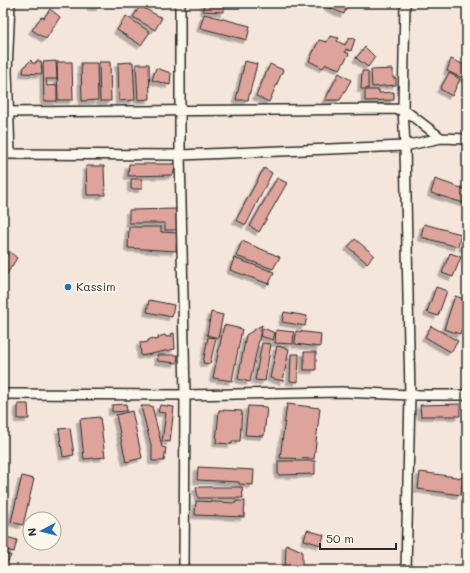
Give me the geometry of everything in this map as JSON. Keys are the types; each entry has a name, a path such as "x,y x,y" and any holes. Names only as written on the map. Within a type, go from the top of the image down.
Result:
{"street":[{"path":"10,3 6,112 7,154 180,155 405,146 441,138 467,139"},
{"path":"180,3 180,155 185,395 184,570"},
{"path":"405,3 403,109 410,395 406,570"},
{"path":"6,112 403,109 441,138"},
{"path":"3,394 185,395 342,392 410,395 467,395"}],"building":[{"path":"91,3 100,3 100,7 91,7"},
{"path":"204,3 224,3 224,12 203,11"},
{"path":"330,3 348,3 344,14 328,7"},
{"path":"140,6 162,18 155,30 133,17"},
{"path":"50,9 60,17 46,39 32,30 41,17 44,18"},
{"path":"204,14 250,26 247,40 200,28"},
{"path":"126,16 150,32 141,45 117,30"},
{"path":"330,36 339,38 337,41 345,45 349,38 355,39 351,51 346,49 345,52 349,54 340,69 326,64 323,68 309,61 319,40 327,42"},
{"path":"365,47 375,57 368,67 356,58"},
{"path":"451,59 467,66 467,80 447,71"},
{"path":"31,60 32,63 41,61 42,74 23,73 24,67"},
{"path":"56,61 57,79 46,79 47,86 57,85 57,101 44,101 43,62"},
{"path":"245,61 257,64 248,100 236,100"},
{"path":"57,62 72,62 73,100 58,100"},
{"path":"99,62 110,62 111,101 100,101"},
{"path":"133,62 135,100 119,101 118,63"},
{"path":"81,63 97,63 98,100 82,101"},
{"path":"136,64 149,64 150,99 138,100"},
{"path":"270,64 283,70 269,102 256,96"},
{"path":"156,68 171,73 170,85 152,80"},
{"path":"393,69 393,78 396,78 396,85 372,87 371,70"},
{"path":"362,71 368,71 368,89 361,89"},
{"path":"339,73 351,80 340,100 325,100"},
{"path":"449,73 460,79 452,96 440,89"},
{"path":"365,90 379,90 379,93 394,92 394,100 365,101"},
{"path":"129,164 176,164 173,175 128,176"},
{"path":"86,166 104,166 105,195 87,195"},
{"path":"264,168 272,173 246,225 236,220"},
{"path":"277,178 287,183 259,232 250,226"},
{"path":"131,179 142,179 142,189 131,189"},
{"path":"435,179 467,190 467,204 431,193"},
{"path":"177,209 177,230 165,230 165,223 129,223 129,210"},
{"path":"424,224 461,234 458,247 421,237"},
{"path":"129,227 161,227 161,232 177,233 176,251 128,248"},
{"path":"467,235 467,249 462,247"},
{"path":"355,239 374,255 367,263 348,247"},
{"path":"242,241 280,257 273,269 236,256"},
{"path":"9,251 17,258 3,280 3,262"},
{"path":"450,253 461,257 453,277 442,273"},
{"path":"234,258 274,272 269,284 230,270"},
{"path":"436,287 447,291 438,316 427,312"},
{"path":"455,296 467,300 467,314 460,334 444,329"},
{"path":"149,300 174,305 172,317 147,312"},
{"path":"211,312 223,315 218,338 207,335"},
{"path":"284,312 307,316 305,326 282,322"},
{"path":"224,325 242,329 232,381 213,378"},
{"path":"262,325 250,382 238,379 246,335"},
{"path":"431,326 458,341 451,352 425,337"},
{"path":"263,328 275,333 273,340 260,336"},
{"path":"276,330 294,332 293,344 275,343"},
{"path":"296,331 321,334 320,347 295,344"},
{"path":"174,333 175,349 141,356 141,341 142,343 148,342 148,340 153,338 154,340 159,339 158,337 165,335 166,337 172,336 171,334"},
{"path":"208,337 216,338 210,364 203,363"},
{"path":"262,343 271,344 265,381 255,380"},
{"path":"277,346 289,349 283,381 270,378"},
{"path":"304,352 316,352 316,370 304,370"},
{"path":"291,354 299,354 298,382 290,381"},
{"path":"157,355 178,355 177,363 158,361"},
{"path":"18,404 28,404 29,419 18,419"},
{"path":"126,404 127,411 112,412 112,405"},
{"path":"287,404 320,408 314,459 280,458"},
{"path":"460,404 460,416 421,416 420,405"},
{"path":"160,405 174,407 170,442 162,441 166,413 158,412"},
{"path":"141,406 152,406 162,447 166,448 164,461 152,461 152,449"},
{"path":"248,406 267,407 264,436 245,435"},
{"path":"219,410 242,411 240,441 232,441 232,444 216,443"},
{"path":"132,411 142,458 126,462 116,415"},
{"path":"100,417 105,457 84,459 80,419"},
{"path":"70,428 74,455 63,457 59,429"},
{"path":"278,461 315,461 315,474 278,475"},
{"path":"198,467 254,470 253,485 239,484 239,482 197,480"},
{"path":"420,472 463,478 461,495 418,489"},
{"path":"22,476 34,479 26,511 22,511 22,525 11,522"},
{"path":"196,487 242,487 243,498 198,498"},
{"path":"196,501 236,503 236,501 245,501 244,517 195,515"},
{"path":"307,530 324,535 321,545 304,540"},
{"path":"3,536 17,540 14,552 3,549"},
{"path":"286,544 302,551 302,570 285,570"},
{"path":"3,553 11,556 3,569"}],"place":[{"name":"Kassim","path":"68,287"}]}
